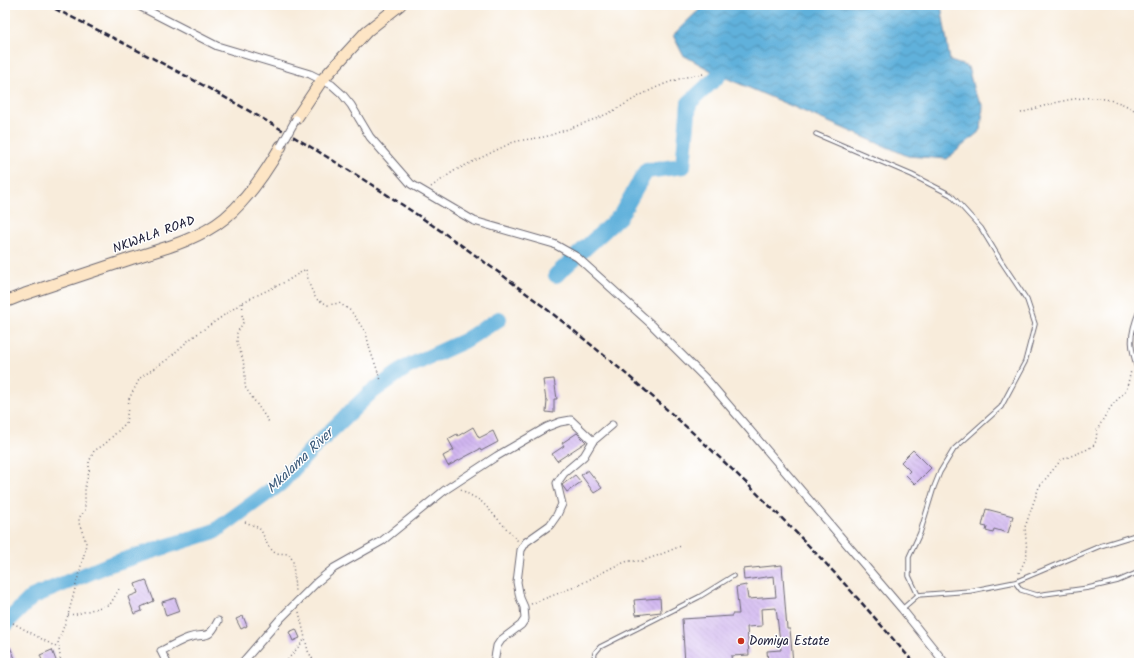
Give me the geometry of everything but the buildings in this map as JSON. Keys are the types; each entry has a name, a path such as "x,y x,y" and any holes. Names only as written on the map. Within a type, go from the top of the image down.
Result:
{"street":[{"path":"137,5 216,46 310,74 332,85 351,105 370,138 411,184 474,221 554,244 577,256 651,324 708,381 902,609 945,663"},
{"path":"281,146 296,119 322,80 367,31 400,5"},
{"name":"NKWALA ROAD","path":"5,302 178,243 209,229 225,217 244,198 258,181 281,146"},
{"path":"242,663 281,618 334,568 382,541 455,483 496,456 547,427 571,420 594,441"},
{"path":"494,663 497,646 501,640 522,625 525,619 524,608 516,582 521,550 526,542 550,525 557,515 562,504 557,483 564,473 584,456 594,441 612,424"},
{"path":"167,663 161,651 188,638 203,637 212,633 218,621"}],"lane":[{"path":"816,134 912,175 951,195 981,228 1027,300 1034,324 1025,362 1001,407 954,449 940,472 920,533 909,557 909,576 918,595"},
{"path":"1139,311 1132,336 1131,347 1132,355 1139,374"},
{"path":"902,609 918,595 970,590 1015,582 1100,546 1139,534"},
{"path":"1015,582 1021,590 1037,595 1088,588 1118,581 1139,572"},
{"path":"593,663 595,653 600,647 699,596 733,576"}],"path":[{"path":"424,192 454,170 511,143 519,140 547,136 579,125 615,111 655,88 689,76 704,74"},
{"path":"1021,113 1075,99 1099,98 1113,100 1139,113"},
{"path":"61,663 58,642 68,615 85,551 86,542 79,523 79,518 85,510 85,487 89,472 89,462 94,451 105,444 126,423 129,400 140,378 168,359 190,339 243,302 287,281 306,269 309,284 316,299 328,305 339,303 351,311 366,333 370,350 381,380"},
{"path":"243,302 242,315 244,321 237,333 237,342 243,360 245,387 270,422"},
{"path":"1015,582 1027,553 1025,527 1039,487 1061,460 1086,450 1094,445 1097,430 1105,416 1113,404 1125,393 1127,389 1132,355"},
{"path":"455,483 462,491 477,498 483,503 523,546"},
{"path":"245,522 261,530 268,546 275,553 290,554 292,557 297,602 305,639 308,651 315,663"},
{"path":"524,608 577,586 613,567 628,561 642,561 681,546"},
{"path":"68,615 77,614 108,605 111,603 119,589"},
{"path":"13,623 58,648"},
{"path":"285,663 305,639"}],"water":[{"path":"704,5 941,5 950,61 968,67 974,91 983,106 981,130 947,159 908,156 719,75 683,55 673,35"}],"waterway":[{"name":"Mkalama River","path":"556,275 620,216 646,171 683,166 689,103 719,75"},
{"name":"Mkalama River","path":"5,624 32,597 108,565 215,531 281,483 309,452 369,394 407,367 464,341 499,319"}],"railway":[{"path":"47,5 214,91 323,154 428,222 526,293 572,329 662,405 748,485 830,568 914,663"}],"place":[{"name":"Domiya Estate","path":"741,641"}]}
